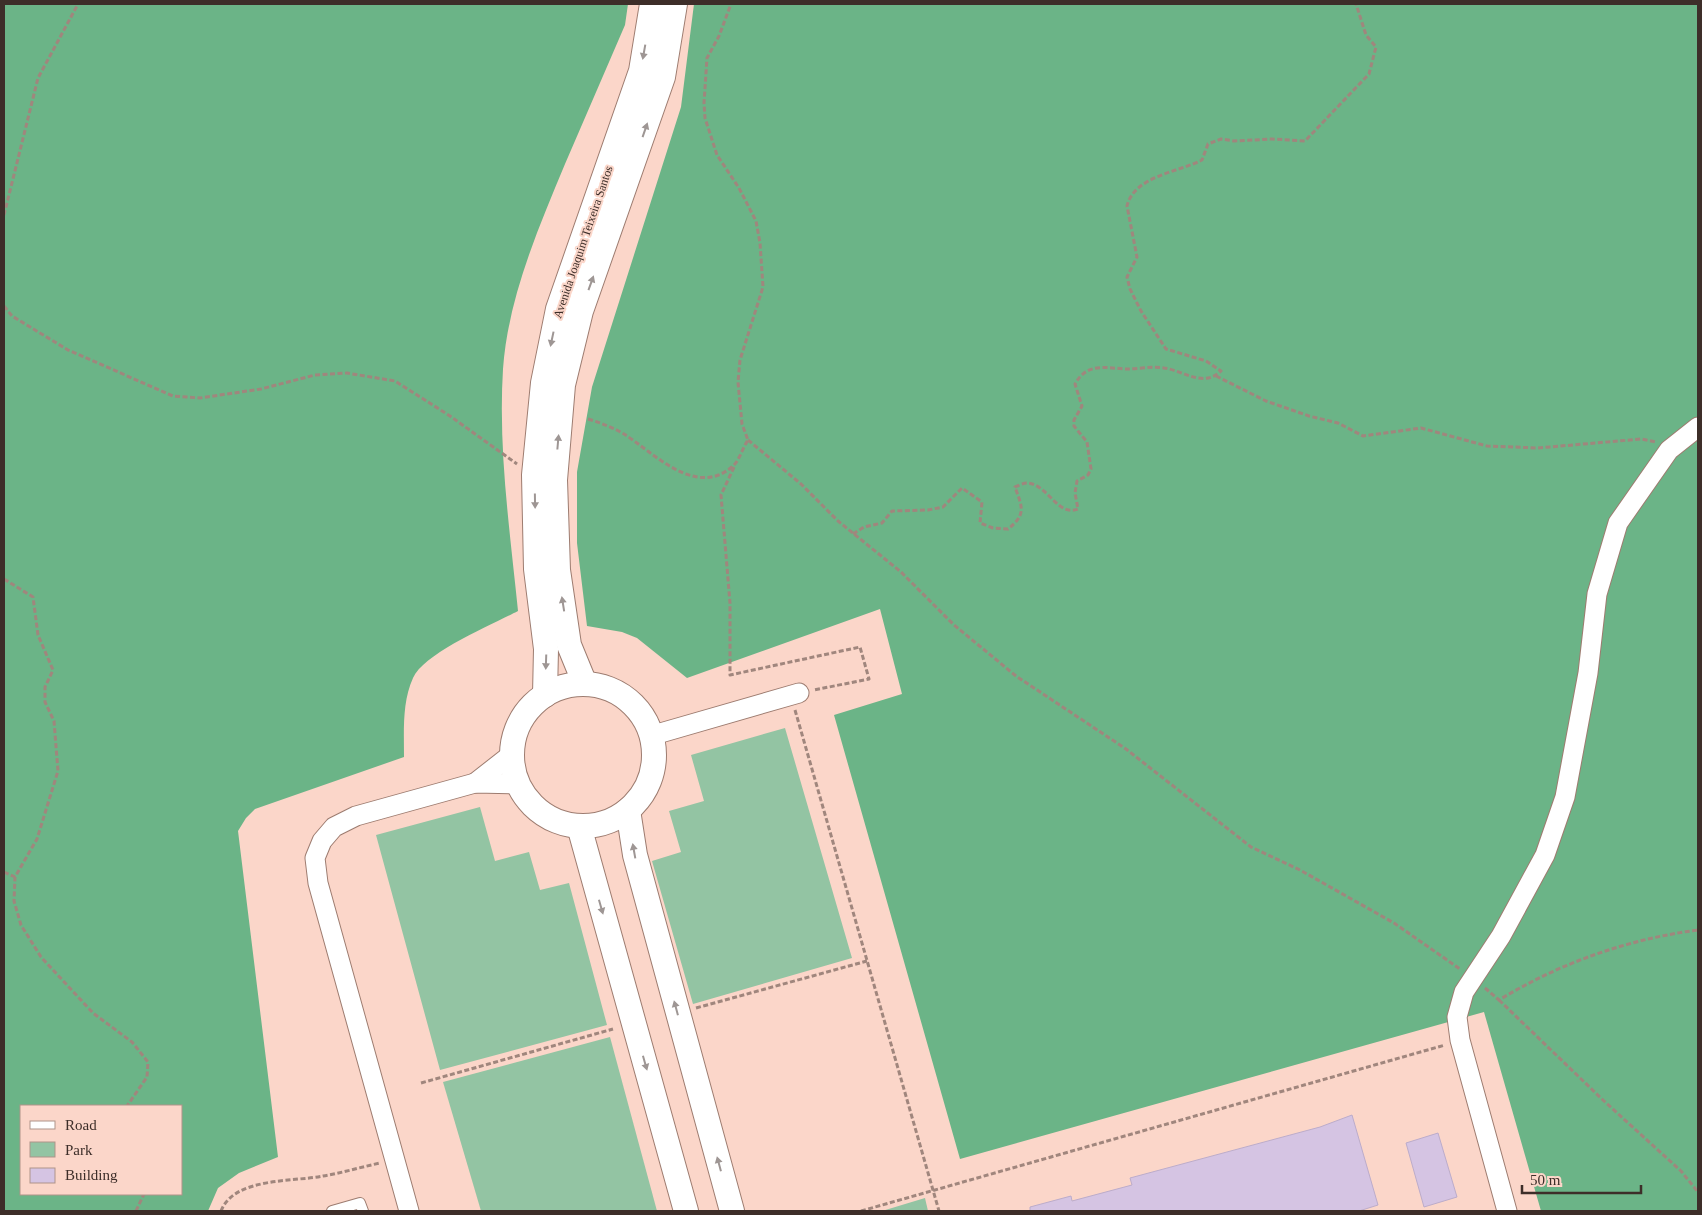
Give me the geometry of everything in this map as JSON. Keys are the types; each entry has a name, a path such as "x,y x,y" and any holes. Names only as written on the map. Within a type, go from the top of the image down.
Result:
{"street":[{"name":"Avenida Joaquim Teixeira Santos","path":"545,694 546,649 536,569 534,475 543,383 558,309 641,71 652,4"},
{"name":"Avenida Joaquim Teixeira Santos","path":"585,684 569,645 558,570 555,480 563,385 581,311 663,77 675,4"},
{"path":"1507,1211 1460,1040 1457,1017 1458,1007 1472,978 1501,936 1546,855 1565,797 1588,672 1597,594 1618,523 1669,450 1698,427"},
{"path":"585,684 609,689 630,702 645,721 653,744 653,769 644,792 628,810 613,819 596,825 579,826 560,822 543,813 529,800 518,784 513,770 512,754 516,731 527,710 545,694 564,686 585,684"},
{"path":"650,736 795,694"},
{"path":"475,783 512,754"},
{"path":"409,1211 318,884 316,858 322,841 334,827 356,816 475,783 518,784"},
{"path":"628,810 634,855 732,1211"},
{"path":"579,826 686,1211"}],"lane":[{"path":"332,1211 360,1203 363,1211"}],"path":[{"path":"4,215 38,78 78,4"},
{"path":"731,4 719,36 707,58 704,103 705,118 717,155 739,188 756,221 760,243 763,287 740,360 738,382 742,424 748,440 801,484 853,534 901,572 954,625 1016,676 1126,749 1251,847 1300,870 1394,922 1472,978 1499,1000 1604,1102 1682,1171 1698,1192"},
{"path":"853,534 864,527 882,523 892,511 928,510 943,507 962,488 982,502 980,523 993,528 1008,529 1018,521 1022,509 1015,486 1027,483 1041,489 1062,509 1078,509 1075,493 1078,481 1088,475 1091,469 1087,442 1074,426 1074,420 1082,406 1076,384 1083,373 1104,366 1125,369 1164,368 1202,380 1216,376 1222,371 1211,364 1166,348 1130,289 1129,270 1137,257 1127,206 1129,198 1154,178 1202,160 1204,150 1212,141 1221,138 1234,141 1272,139 1305,141 1312,137 1369,74 1374,60 1376,47 1366,35 1356,4"},
{"path":"4,306 12,316 68,350 173,396 200,398 261,389 315,375 339,373 395,381 450,416 534,475"},
{"path":"1216,376 1266,401 1309,416 1338,423 1363,436 1421,428 1487,446 1538,448 1641,439 1661,444 1669,450"},
{"path":"588,419 608,425 665,463 689,476 708,478 735,466"},
{"path":"748,440 721,495 730,603 730,675 860,647 869,679 795,694 867,961 939,1211"},
{"path":"4,579 32,597 38,635 53,670 45,687 44,702 54,722 58,746 58,771 52,794 37,839 15,877 14,902 21,925 41,958 93,1013 132,1042 148,1062 147,1077 128,1105"},
{"path":"4,872 15,877"},
{"path":"1499,1000 1529,982 1629,942 1666,934 1698,930"},
{"path":"678,1014 867,961"},
{"path":"421,1082 612,1028"},
{"path":"860,1211 1460,1040"},
{"path":"221,1211 223,1206 236,1195 263,1182 322,1177 395,1159"},
{"path":"136,1211 144,1195"}],"green space":[{"path":"4,4 628,4 625,25 535,239 518,290 506,342 502,399 503,460 518,611 444,649 420,668 413,678 407,697 404,717 404,757 255,809 246,818 238,831 278,1157 239,1173 218,1188 208,1211 4,1211"},
{"path":"694,4 1698,4 1698,1211 1541,1211 1484,1012 960,1159 834,715 902,694 880,609 687,678 637,638 622,632 587,626 577,543 577,472 592,387 681,107"},
{"path":"785,728 852,958 693,1004 652,861 681,852 669,811 704,801 691,755"},
{"path":"480,807 495,861 529,852 540,890 569,883 607,1025 440,1070 376,835"},
{"path":"610,1037 657,1211 481,1211 443,1082"},
{"path":"925,1198 928,1211 882,1211"}],"building":[{"path":"1352,1115 1378,1205 1359,1211 1030,1211 1030,1207 1071,1196 1072,1201 1132,1185 1130,1178 1320,1127"},
{"path":"1438,1133 1457,1197 1424,1207 1406,1143"}]}
